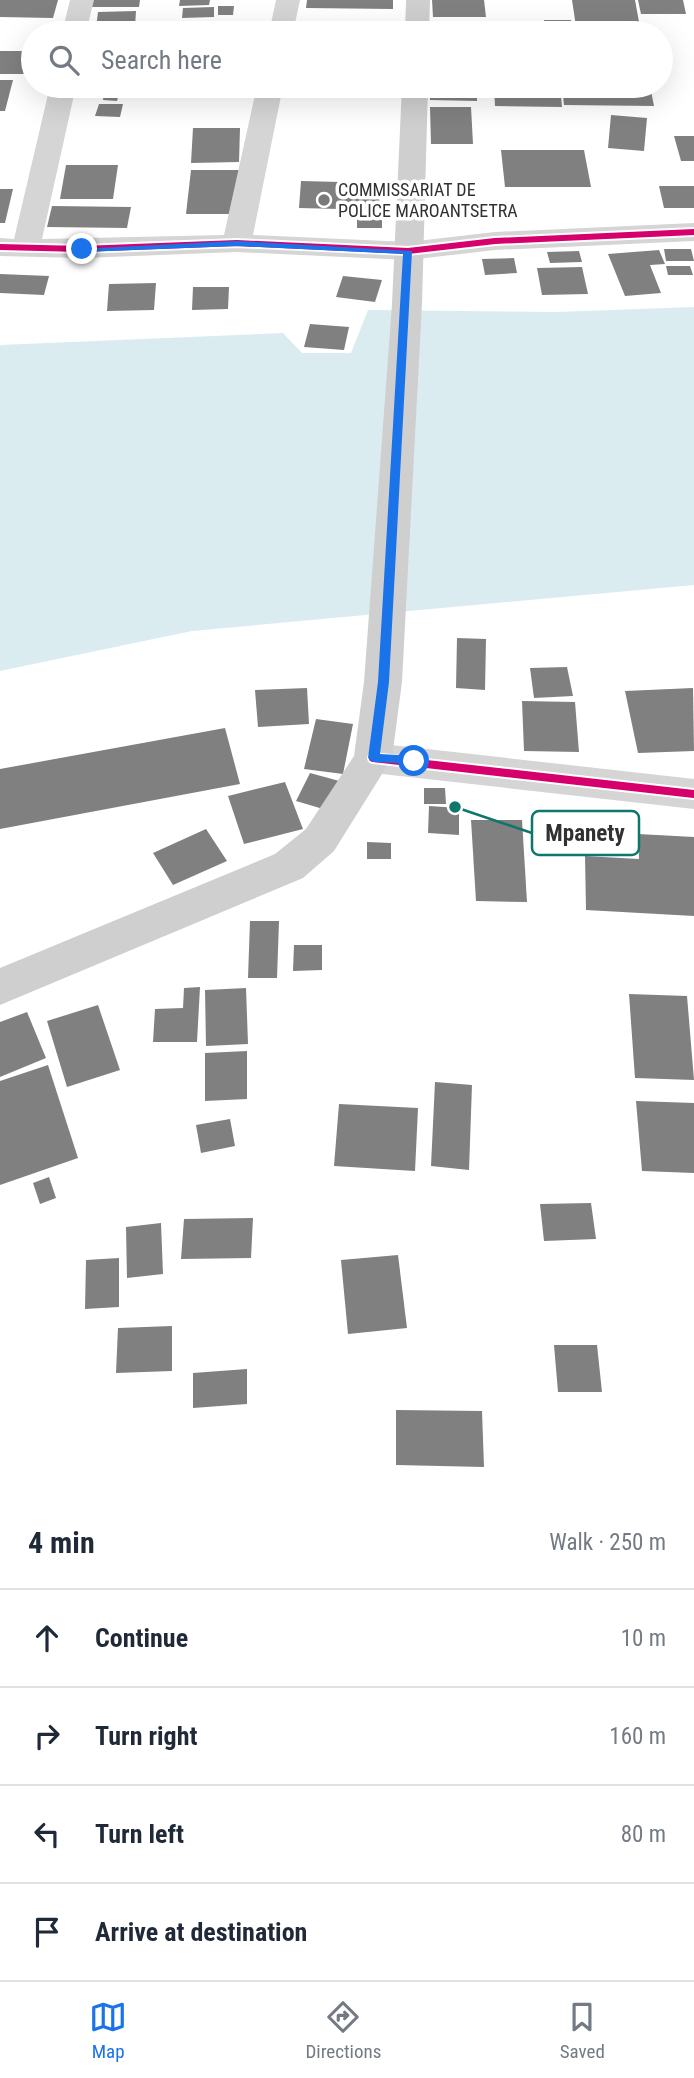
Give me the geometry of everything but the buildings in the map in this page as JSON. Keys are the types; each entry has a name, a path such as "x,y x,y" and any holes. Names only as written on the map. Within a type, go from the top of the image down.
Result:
{"main road":[{"path":"417,21 418,0"},
{"path":"0,987 289,866 320,840 373,758 383,682 407,304 414,98"}],"street":[{"path":"77,21 82,0"},
{"path":"284,21 288,0"},
{"path":"58,98 13,248 237,243 408,251 495,241 694,232"},
{"path":"237,243 267,98"},
{"path":"373,758 694,794"}],"shaded area":[{"path":"694,307 694,585 192,631 0,671 0,345 283,333 302,353 351,353 368,310 556,312"}],"cycle path":[{"path":"0,247 82,249 237,243 408,251 495,241 694,232"},
{"path":"373,758 694,794"}],"place":[{"name":"COMMISSARIAT DE POLICE MAROANTSETRA","path":"324,200"},
{"name":"Mpanety","path":"455,807"}],"route":[{"path":"82,249 237,243 408,251 383,682 373,758 414,761"}]}
